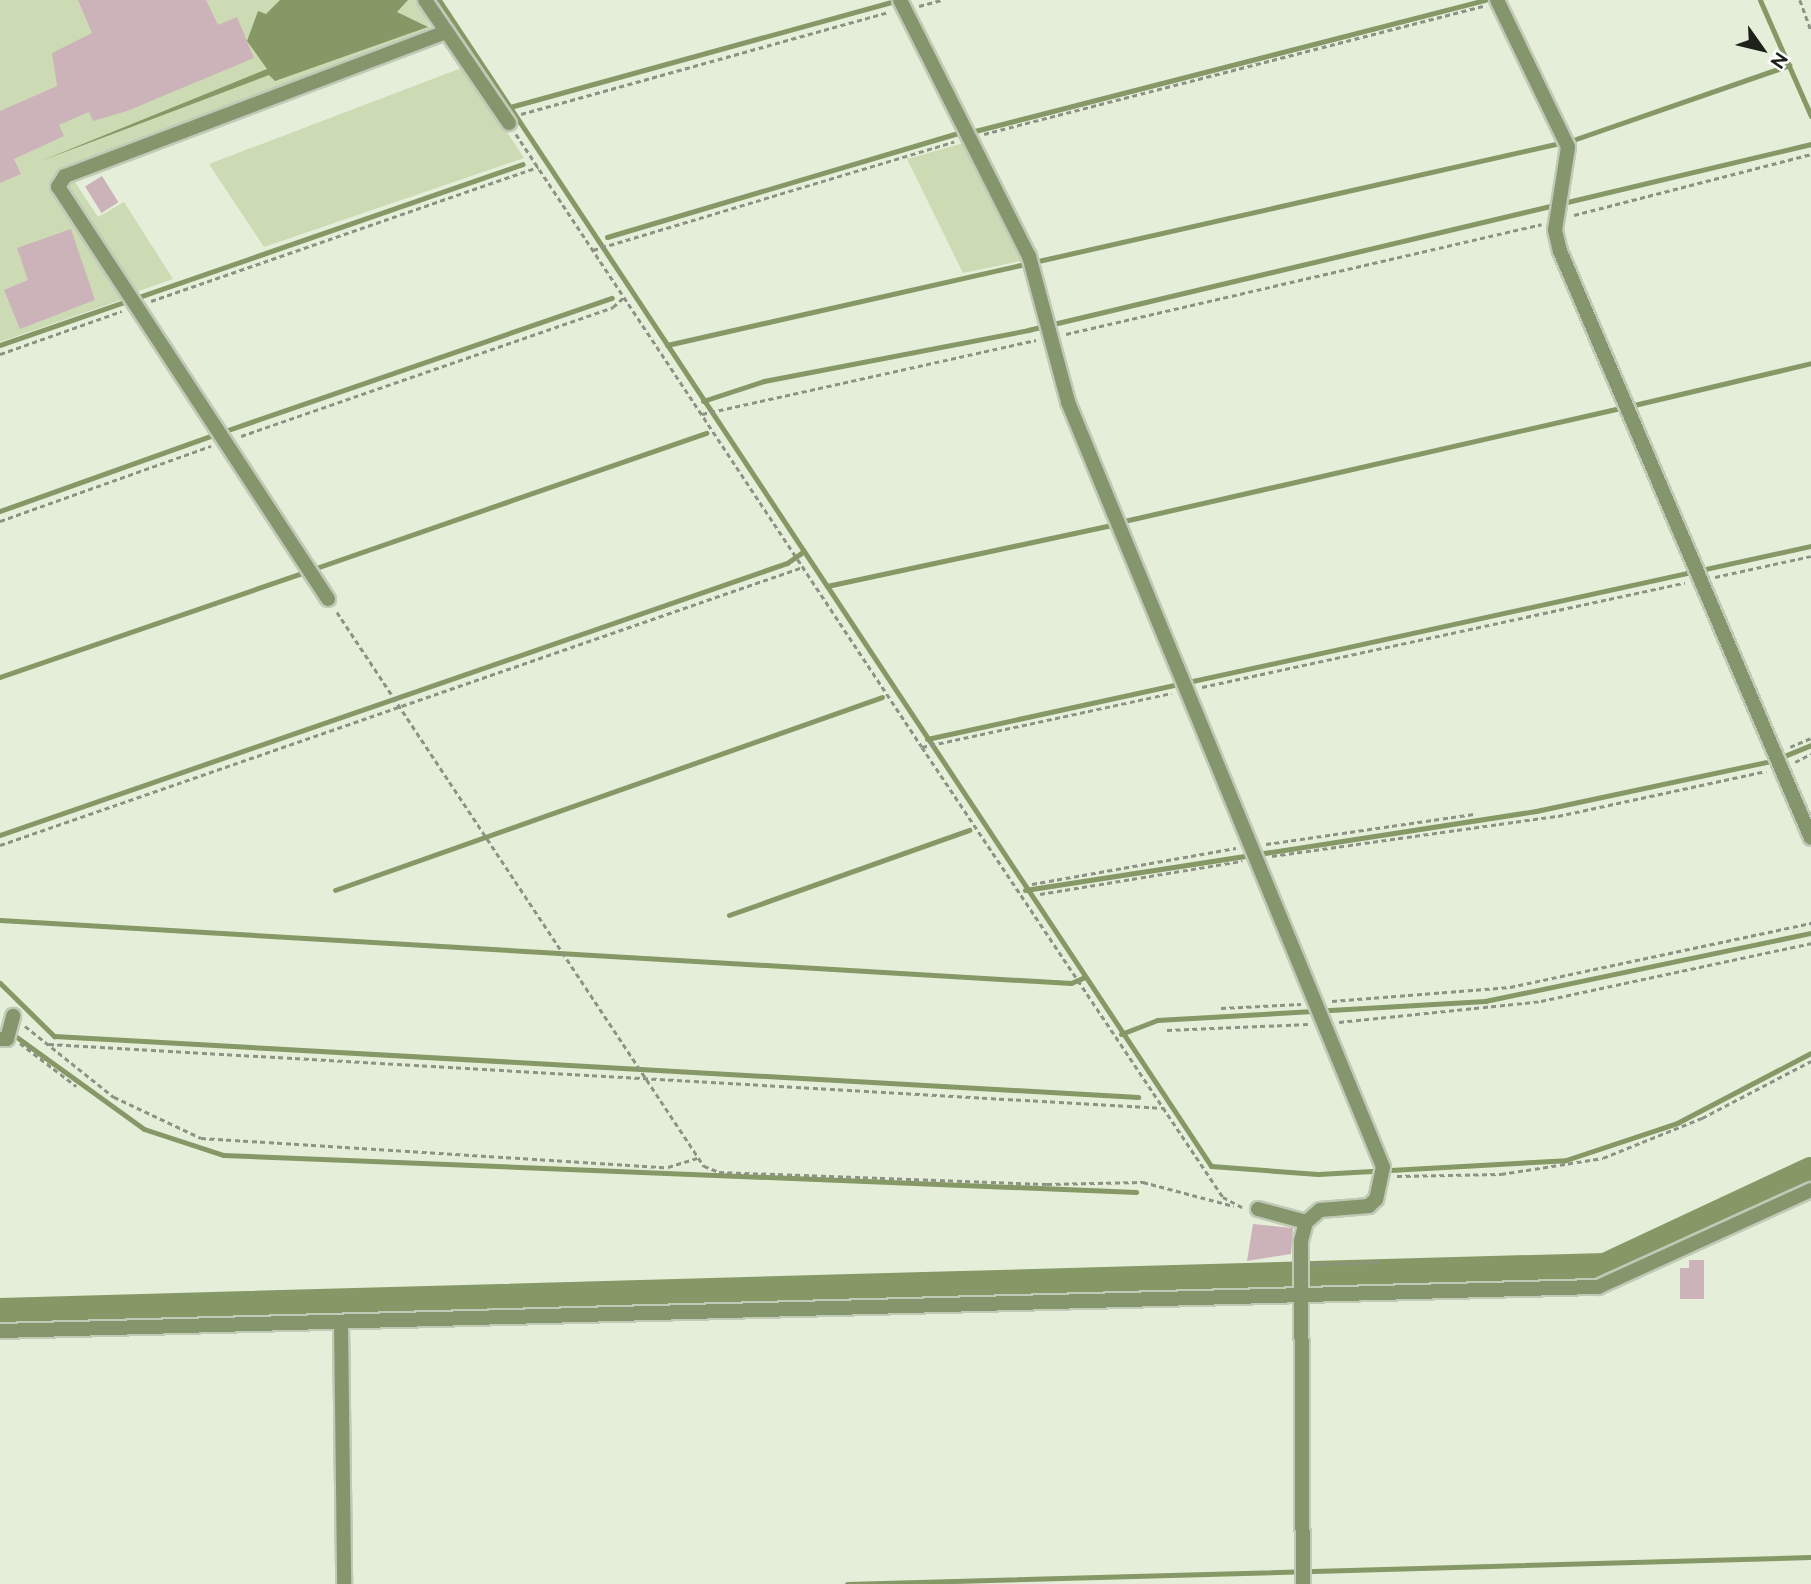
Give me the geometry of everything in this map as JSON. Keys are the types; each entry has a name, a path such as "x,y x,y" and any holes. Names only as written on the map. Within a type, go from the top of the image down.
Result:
{"street":[{"path":"425,0 515,119"},
{"path":"1497,1 1566,141 1558,210 1560,251 1780,760 1811,838"},
{"path":"903,5 1031,262 1045,331 1185,685 1384,1174 1368,1206 1320,1210 1306,1222 1301,1267 1303,1576"},
{"path":"328,599 60,193 65,176 447,32"},
{"path":"0,1331 1614,1284 1811,1190"},
{"path":"1258,1209 1306,1222"},
{"path":"341,1323 344,1584"}],"path":[{"path":"942,0 903,5 515,119 538,167 704,413 793,554 1079,986 1234,1206"},
{"path":"1800,0 1811,31"},
{"path":"595,249 607,243 970,138 1497,1"},
{"path":"704,413 712,408 1558,210 1811,154"},
{"path":"0,354 132,301 538,167"},
{"path":"0,521 613,307 624,297"},
{"path":"922,747 1185,685 1700,573 1811,556"},
{"path":"0,845 398,704 802,567"},
{"path":"328,599 698,1158 719,1172 1143,1182 1204,1203 1258,1209"},
{"path":"1780,760 1811,738"},
{"path":"1032,884 1253,852 1558,816 1811,754"},
{"path":"1040,894 1253,852 1474,814"},
{"path":"1167,1030 1510,987 1811,923"},
{"path":"1221,1008 1318,1013 1541,1001 1811,943"},
{"path":"7,1032 48,1044 640,1072 1164,1108"},
{"path":"7,1032 76,1086"},
{"path":"48,1044 144,1116 226,1143 668,1167 698,1158"},
{"path":"1384,1174 1501,1174 1604,1158 1702,1118 1811,1061"},
{"path":"1301,1267 1379,1262"}],"shaded area":[{"path":"0,0 415,0 432,30 54,175 50,186 124,299 0,342"},
{"path":"280,0 408,0 397,12 428,27 275,81 269,75 41,161 267,69 247,41 258,11 266,14"},
{"path":"464,67 524,158 264,247 209,164"},
{"path":"964,143 1025,258 1021,261 963,273 907,159"},
{"path":"73,179 98,217 124,202 173,279 133,293 67,196 65,184"}],"building":[{"path":"78,0 206,0 218,25 237,17 254,58 127,111 93,121 89,112 59,125 64,136 14,159 21,174 0,183 0,111 57,86 52,53 92,33"},
{"path":"102,176 118,202 101,213 85,187"},
{"path":"71,229 95,300 20,329 4,290 28,280 17,248"},
{"path":"1253,1224 1293,1228 1291,1254 1247,1261"},
{"path":"1689,1260 1704,1260 1704,1299 1680,1299 1680,1268 1689,1268"}],"waterway":[{"path":"439,0 1211,1166 1318,1174 1566,1160 1677,1123 1811,1053"},
{"path":"510,107 899,0"},
{"path":"971,132 1485,0"},
{"path":"1760,0 1811,116"},
{"path":"667,345 1573,140 1789,65"},
{"path":"607,237 959,133"},
{"path":"703,401 764,381 1028,330 1811,144"},
{"path":"0,345 523,164"},
{"path":"225,431 612,298"},
{"path":"1634,405 1811,363"},
{"path":"1124,521 1620,408"},
{"path":"316,568 706,433"},
{"path":"0,511 213,435"},
{"path":"827,586 1111,525"},
{"path":"927,739 1811,546"},
{"path":"0,835 787,563 803,552"},
{"path":"0,677 305,572"},
{"path":"335,890 882,697"},
{"path":"1025,890 1536,811 1772,761 1811,745"},
{"path":"729,915 969,830"},
{"path":"0,920 1071,983 1083,978"},
{"path":"1121,1034 1157,1020 1485,1001 1811,933"},
{"path":"0,983 54,1036 1138,1097"},
{"path":"11,1033 144,1129 223,1155 1136,1192"},
{"path":"0,1313 1605,1268 1811,1172"},
{"path":"847,1584 1811,1557"}]}
